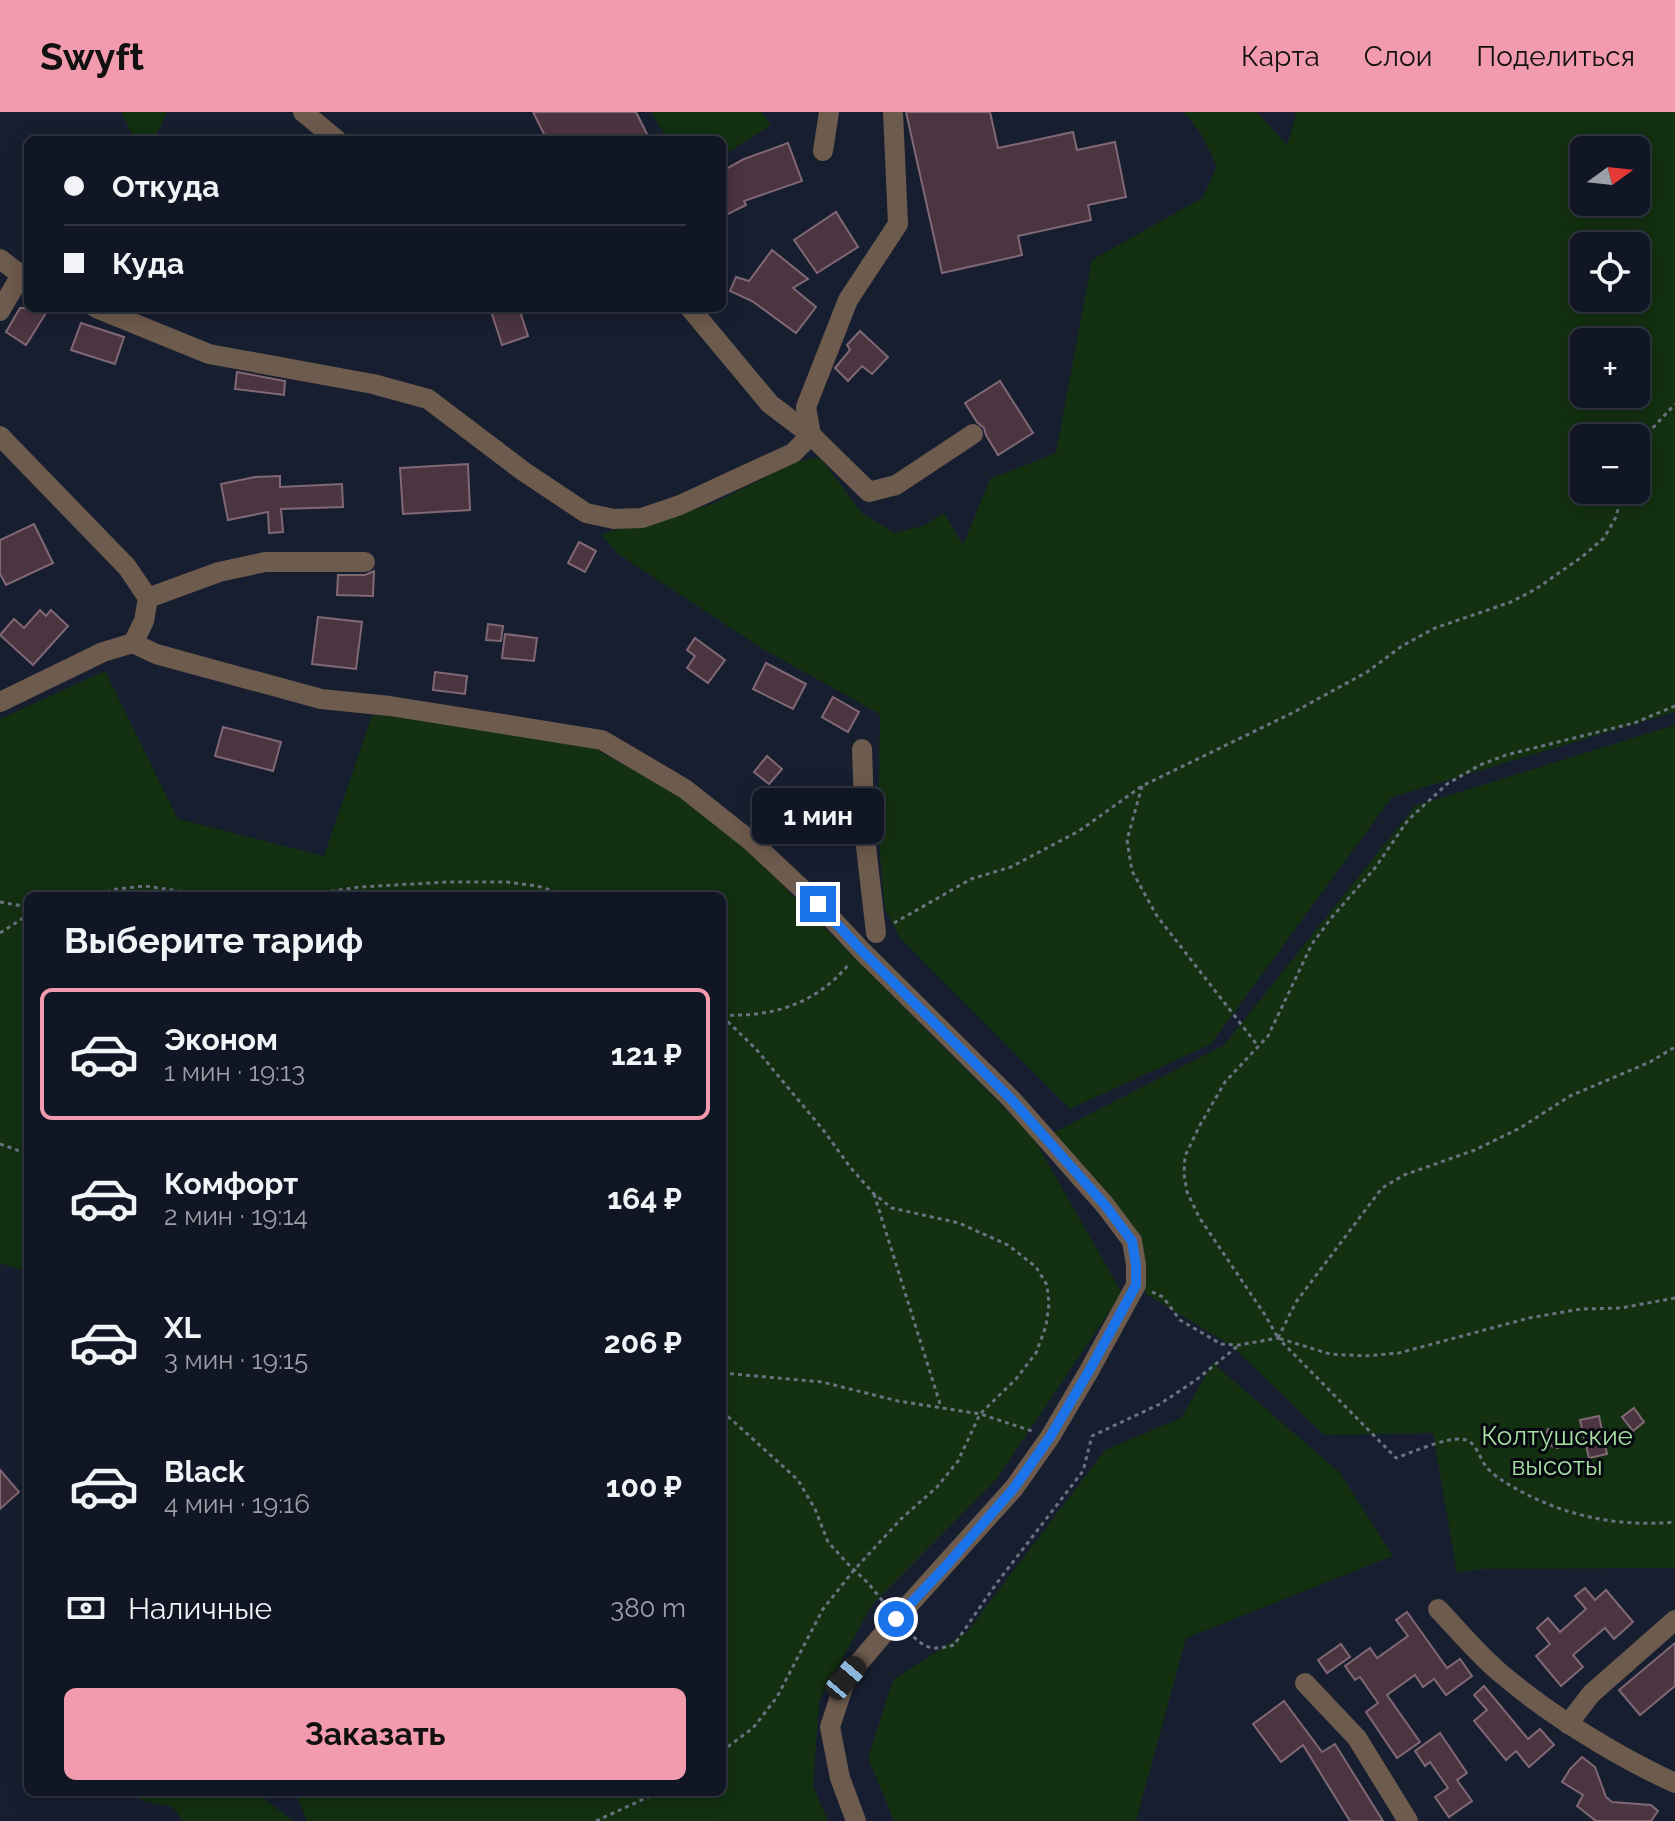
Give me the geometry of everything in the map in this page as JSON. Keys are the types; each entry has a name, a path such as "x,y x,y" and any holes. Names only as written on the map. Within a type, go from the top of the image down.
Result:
{"street":[{"path":"303,112 332,136"},
{"path":"823,151 829,112"},
{"path":"811,435 806,407 848,300 898,224 893,112"},
{"path":"0,259 24,277 0,311"},
{"path":"105,312 209,354 373,384 428,399 523,471 586,513 614,519 642,518 680,505 793,453 811,435"},
{"path":"693,312 770,404 811,435 869,492 896,485 973,434"},
{"path":"0,436 127,567 148,598 144,621 133,643"},
{"path":"148,598 219,572 265,562 365,562"},
{"path":"0,702 103,652 133,643 156,654 321,699 390,706 602,740 685,789 752,842 818,904 1012,1100 1105,1205 1132,1241 1136,1285 1089,1371 1050,1437 1014,1488 846,1678 830,1727 840,1778 856,1821"},
{"path":"862,749 865,838 876,933"},
{"path":"1438,1609 1497,1670 1568,1724 1675,1783"},
{"path":"1568,1724 1591,1694 1675,1620"},
{"path":"1305,1683 1357,1738 1408,1821"}],"path":[{"path":"1650,431 1675,404"},
{"path":"876,933 971,879 1011,867 1079,831 1142,786 1294,712 1367,672 1402,646 1435,628 1511,602 1536,589 1604,538 1619,504"},
{"path":"1675,706 1634,723 1506,755 1480,765 1447,784 1408,820 1375,868 1312,944 1268,1036 1225,1082 1200,1125 1185,1156 1184,1174 1187,1192 1199,1217 1278,1338 1396,1458 1439,1443 1463,1439 1475,1445 1486,1467 1501,1481 1552,1507 1592,1519 1652,1524 1675,1522"},
{"path":"1142,786 1127,840 1132,871 1157,916 1258,1046"},
{"path":"326,892 448,882 507,882 557,892"},
{"path":"106,892 145,886 185,892"},
{"path":"0,902 24,906"},
{"path":"0,933 24,918"},
{"path":"726,1016 747,1016 800,1004 824,988 861,950"},
{"path":"726,1020 756,1049 874,1194 892,1208 959,1223 1008,1245 1036,1267 1047,1285 1049,1304 1046,1326 1036,1353 1016,1379 980,1414 958,1461 937,1487 902,1518 854,1570 823,1609 777,1697 753,1728 726,1748"},
{"path":"1278,1338 1296,1302 1382,1188 1404,1175 1475,1150 1520,1128 1570,1096 1650,1062 1675,1047"},
{"path":"0,1144 24,1153"},
{"path":"874,1194 942,1408"},
{"path":"1136,1285 1163,1297 1180,1320 1221,1344 1239,1345 1278,1338 1330,1354 1365,1356 1399,1353 1529,1318 1581,1309 1621,1308 1675,1298"},
{"path":"726,1415 798,1480 815,1509 828,1542 868,1583 896,1619 919,1642 935,1650 954,1645 996,1584 1083,1471 1092,1436 1160,1404 1239,1345"},
{"path":"726,1373 822,1382 898,1401 980,1414 1050,1437"},
{"path":"596,1821 650,1796"}],"green space":[{"path":"121,112 167,112 156,136 133,136"},
{"path":"651,112 762,112 771,125 726,153 726,136 666,136"},
{"path":"1184,112 1257,112 1287,145 1296,115 1294,112 1675,112 1675,712 1392,797 1211,1044 1070,1109 901,939 885,910 878,833 880,714 761,648 617,553 601,534 712,504 796,462 820,457 862,513 894,533 923,526 944,513 963,545 990,479 1056,453 1092,260 1202,198 1217,167 1203,137"},
{"path":"105,671 178,819 324,856 372,715 465,722 594,748 680,797 750,849 1033,1137 1122,1293 996,1480 872,1605 819,1701 813,1786 828,1821 307,1821 297,1796 726,1796 726,892 24,892 24,1271 0,1263 0,719"},
{"name":"Колтушские высоты","path":"1675,725 1675,1568 1481,1569 1457,1573 1433,1433 1324,1435 1232,1346 1146,1294 1127,1234 1051,1134 1224,1045 1415,806"},
{"path":"1213,1363 1340,1473 1393,1556 1186,1638 1136,1821 894,1821 868,1758 893,1680 967,1632 1105,1450 1181,1418"},
{"path":"133,1796 261,1796 293,1821 183,1821 173,1807"}],"building":[{"path":"533,112 636,112 648,136 545,136"},
{"path":"906,112 990,112 998,148 1073,132 1077,150 1115,142 1126,197 1088,205 1091,220 1018,236 1022,255 942,273"},
{"path":"788,143 802,181 744,201 746,205 726,215 726,169"},
{"path":"836,212 858,247 817,273 794,240"},
{"path":"772,250 808,279 793,288 816,307 796,333 752,301 730,291 736,277 749,281"},
{"path":"20,308 24,308 24,312 47,312 26,345 6,332"},
{"path":"491,312 520,312 528,336 502,345"},
{"path":"81,323 124,337 115,364 71,350"},
{"path":"860,331 888,357 872,374 862,366 848,381 835,368 850,350 847,345"},
{"path":"237,372 285,381 284,395 235,389"},
{"path":"1000,381 1033,433 998,455 984,428 965,403"},
{"path":"468,464 470,510 403,514 400,468"},
{"path":"280,476 280,487 342,484 343,507 281,509 283,532 269,533 268,512 228,520 221,484"},
{"path":"34,524 53,563 6,585 0,574 0,540"},
{"path":"579,542 596,551 585,572 568,563"},
{"path":"374,571 373,596 337,595 338,575 365,575"},
{"path":"40,610 46,616 51,610 68,626 33,665 0,635 14,619 24,628"},
{"path":"318,617 362,622 356,669 312,664"},
{"path":"488,624 503,626 501,641 486,640"},
{"path":"505,634 537,638 534,661 502,658"},
{"path":"695,638 725,660 708,683 687,668 695,656 687,650"},
{"path":"766,663 806,684 793,709 753,689"},
{"path":"435,672 467,676 465,694 433,690"},
{"path":"833,697 859,712 848,732 822,717"},
{"path":"223,727 281,742 273,771 215,756"},
{"path":"767,756 782,769 769,784 754,772"},
{"path":"1634,1408 1644,1422 1633,1431 1622,1417"},
{"path":"1599,1416 1607,1454 1589,1458 1580,1420"},
{"path":"1548,1429 1563,1433 1558,1448 1543,1443"},
{"path":"0,1470 19,1492 0,1509"},
{"path":"1585,1588 1595,1600 1606,1590 1633,1622 1614,1639 1605,1628 1573,1655 1583,1667 1561,1686 1536,1656 1550,1644 1537,1628 1548,1618 1560,1632 1586,1609 1575,1596"},
{"path":"1407,1612 1447,1668 1460,1659 1472,1676 1446,1695 1434,1679 1423,1687 1415,1675 1387,1695 1420,1742 1397,1758 1366,1712 1378,1703 1360,1677 1355,1680 1345,1666 1370,1648 1377,1658 1408,1636 1396,1620"},
{"path":"1675,1643 1675,1686 1640,1715 1619,1690"},
{"path":"1341,1644 1350,1657 1327,1673 1318,1660"},
{"path":"1484,1686 1528,1739 1540,1729 1554,1745 1529,1767 1516,1751 1506,1760 1474,1721 1487,1710 1474,1695"},
{"path":"1284,1701 1322,1752 1335,1744 1383,1821 1350,1821 1303,1745 1281,1762 1253,1724"},
{"path":"1440,1733 1467,1773 1457,1780 1472,1801 1449,1817 1435,1797 1448,1788 1430,1762 1425,1766 1415,1751"},
{"path":"1582,1757 1595,1767 1606,1797 1612,1802 1651,1805 1658,1811 1651,1821 1596,1821 1577,1806 1583,1795 1562,1782"}],"route":[{"path":"818,904 1012,1100 1105,1205 1132,1241 1136,1265 1136,1285 1050,1437 1014,1488 896,1619"}]}
